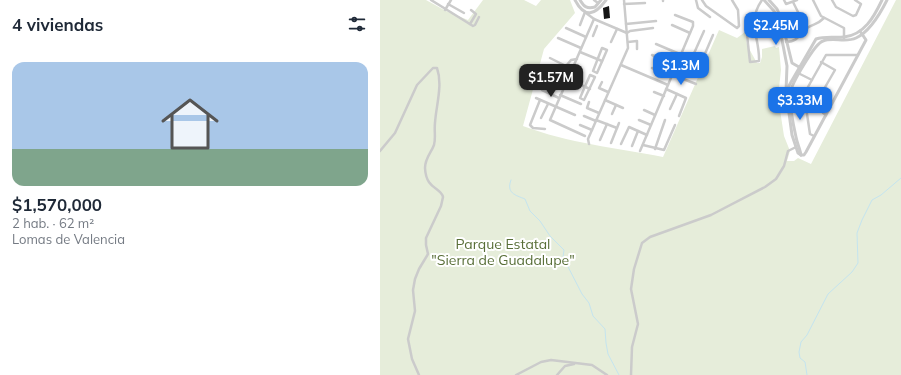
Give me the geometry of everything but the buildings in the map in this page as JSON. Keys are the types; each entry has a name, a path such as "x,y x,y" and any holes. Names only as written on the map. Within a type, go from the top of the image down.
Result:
{"street":[{"path":"431,0 474,26 479,17"},
{"path":"446,10 451,0"},
{"path":"575,0 579,7 594,19 627,33 630,31 653,28"},
{"path":"580,0 584,7 587,8 594,7 599,2 594,0"},
{"path":"586,12 597,11 606,0"},
{"path":"589,144 588,138 628,48 624,0"},
{"path":"696,0 698,8 710,17"},
{"path":"702,0 706,6 736,28 739,26 738,10 732,0"},
{"path":"747,35 750,62 759,61 754,14 763,0 774,11 792,63 801,67"},
{"path":"769,0 777,9 781,18 788,66 786,91 801,155"},
{"path":"784,0 786,4 797,0"},
{"path":"813,0 821,16 844,28 844,38"},
{"path":"832,0 836,7 853,16 856,14 861,4 855,0"},
{"path":"875,18 882,0"},
{"path":"801,155 798,153 792,135 789,103 790,92 800,74 805,55 816,39 820,37 858,38 861,32 875,18 887,0"},
{"path":"793,2 806,28"},
{"path":"624,4 645,3"},
{"path":"448,4 464,13"},
{"path":"470,24 476,14 471,10"},
{"path":"580,25 586,12"},
{"path":"640,151 694,24 675,14"},
{"path":"784,42 791,42 799,37 806,28 818,24 824,18"},
{"path":"585,136 550,121 594,19"},
{"path":"626,24 656,21"},
{"path":"672,25 690,33"},
{"path":"589,31 594,35 597,26"},
{"path":"566,28 586,37"},
{"path":"610,42 617,29"},
{"path":"691,60 704,31"},
{"path":"801,155 805,154 866,40 861,32"},
{"path":"656,44 698,63 702,61 713,35"},
{"path":"558,38 581,48"},
{"path":"786,91 816,45 825,40 844,38"},
{"path":"628,42 637,41 637,48"},
{"path":"602,48 607,49 598,73 594,72 598,59 602,48"},
{"path":"580,52 602,61"},
{"path":"652,55 676,66"},
{"path":"805,55 809,57"},
{"path":"814,136 810,134 804,94 821,62 826,55 858,55"},
{"path":"550,58 566,66 571,60 577,59"},
{"path":"678,62 702,72"},
{"path":"821,62 835,70 820,96 823,113 826,115"},
{"path":"621,65 668,85"},
{"path":"380,151 395,133 417,85 433,68 437,68 438,96 435,140 426,159 425,169 430,184 441,192 444,197 426,238 427,258 419,269 414,286 415,311 408,339 412,359 419,375"},
{"path":"652,68 696,84"},
{"path":"557,76 562,77 566,73 570,73"},
{"path":"800,74 812,80"},
{"path":"590,75 594,76 585,100 581,99 585,87 590,75"},
{"path":"567,79 590,89"},
{"path":"548,82 563,88"},
{"path":"602,82 599,88 608,92"},
{"path":"666,89 686,99 679,116"},
{"path":"542,90 581,104"},
{"path":"654,92 664,96"},
{"path":"670,109 677,94"},
{"path":"536,98 575,115"},
{"path":"540,100 530,125 533,128 545,129"},
{"path":"605,100 624,108"},
{"path":"589,102 587,108 599,113"},
{"path":"541,118 548,104"},
{"path":"612,114 616,105"},
{"path":"644,110 656,115"},
{"path":"584,116 617,128"},
{"path":"639,120 651,125"},
{"path":"655,149 666,120"},
{"path":"611,143 619,123"},
{"path":"600,140 607,124"},
{"path":"580,125 592,130"},
{"path":"643,146 663,151 666,149 675,125"},
{"path":"621,144 628,127 647,135"},
{"path":"632,146 638,130"},
{"path":"632,375 632,347 638,324 631,289 634,269 642,243 650,236 711,214 747,197 776,179 784,166 788,151 796,147"},
{"path":"516,375 546,361 562,361 592,365 607,375"},
{"path":"557,375 565,366 579,363"}],"green space":[{"name":"Parque Estatal \"Sierra de Guadalupe\"","path":"380,0 426,0 446,11 468,20 483,0 524,0 536,6 541,0 570,0 575,13 544,49 523,126 575,141 663,157 719,30 737,38 745,32 747,45 757,63 760,63 762,49 775,46 776,48 779,47 781,70 778,97 784,136 790,151 787,161 794,161 798,158 811,164 896,0 901,0 901,375 380,375"}],"waterway":[{"path":"807,375 805,362 800,358 799,352 801,342 807,335 828,294 852,272 858,263 857,233 872,200 881,195 901,178"},
{"path":"511,180 510,188 512,193 525,199 530,211 540,221 550,236 564,250 563,257 582,294 589,303 593,316 605,329 608,354 619,375"}]}
